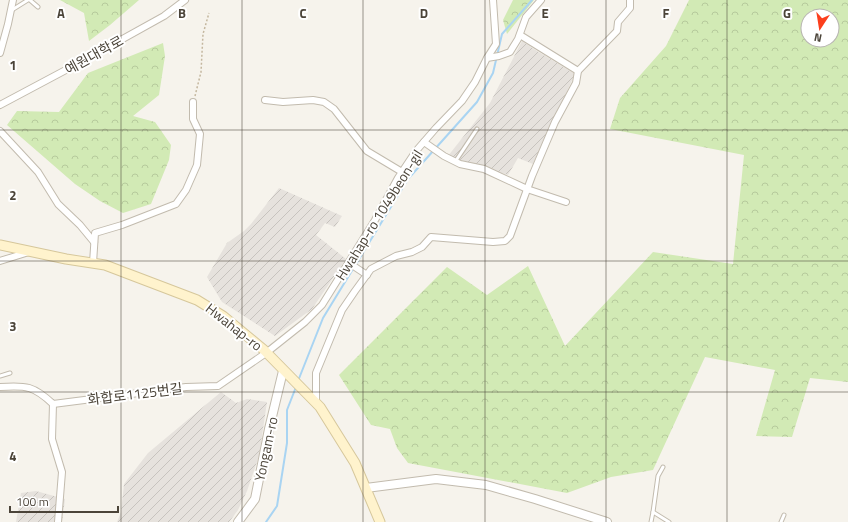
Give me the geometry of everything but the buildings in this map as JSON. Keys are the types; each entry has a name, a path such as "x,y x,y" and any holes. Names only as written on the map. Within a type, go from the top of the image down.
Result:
{"main road":[{"name":"Hwahap-ro","path":"4,246 29,252 105,265 197,300 223,316 266,353 320,407 355,463 366,488"},
{"path":"366,488 380,522"}],"street":[{"path":"0,52 12,10 13,0"},
{"name":"예원대학로","path":"0,105 164,16 185,0"},
{"name":"Hwahap-ro 1049beon-gil","path":"266,353 305,322 322,305 350,264 402,172 424,142 462,101 475,82 496,44 493,0"},
{"path":"489,58 510,52 520,35 526,17 541,0"},
{"path":"316,404 316,373 323,353 342,310 365,274 371,269 396,256 412,252 422,246 431,237 493,242 505,241 510,236 532,176 555,122 576,83 578,71 617,31 618,22 630,8 630,0"},
{"path":"520,35 578,71"},
{"path":"265,100 283,102 312,100 324,102 334,108 367,150 402,172"},
{"path":"93,263 95,233 122,225 176,204 186,190 197,165 200,134 193,119 193,102"},
{"path":"0,131 38,172 58,204 80,225 94,242"},
{"path":"424,142 455,162 484,169 527,189 566,202"},
{"path":"0,261 29,252"},
{"path":"350,264 365,274"},
{"name":"화합로1125번길","path":"53,404 186,387 218,386 266,353"},
{"name":"Yongam-ro","path":"238,522 255,500 269,429 283,371"},
{"path":"0,387 22,387 33,389 42,394 53,404 52,440 62,472 58,522"},
{"path":"366,488 436,479 472,483 486,485 535,499 593,520 607,522"}],"lane":[{"path":"12,10 29,0 38,7"},
{"path":"455,162 477,128"},
{"path":"0,376 10,373"},
{"path":"651,522 658,476 663,467"},
{"path":"653,512 668,522"},
{"path":"781,522 784,515"}],"path":[{"path":"193,102 201,72 203,34 209,13"}],"shaded area":[{"path":"522,41 575,74 533,164 518,158 508,175 448,156 490,103"},
{"path":"279,188 342,216 335,227 325,223 316,235 346,259 312,309 275,336 222,302 207,277 227,243 251,224"},
{"path":"221,392 236,403 247,399 267,402 259,456 247,491 238,510 229,522 117,522 121,512 124,484 148,453"},
{"path":"36,491 65,499 62,522 16,522 21,493"}],"green space":[{"path":"60,0 139,0 89,41 84,13"},
{"path":"513,0 534,0 507,34 503,20"},
{"path":"689,0 848,0 848,382 810,378 792,437 756,436 775,370 705,357 653,470 611,477 567,493 408,463 397,448 390,429 371,425 339,375 447,267 487,295 528,266 565,346 653,252 733,264 744,155 610,129 620,98 666,46"},
{"path":"163,43 165,56 159,95 133,116 155,122 171,145 169,160 151,204 123,213 100,201 75,184 7,125 17,111 59,112 88,73"}],"waterway":[{"path":"298,381 323,318 408,179 477,102 493,73 502,34 532,0"},
{"path":"266,522 277,506 287,443 287,410 296,387"}]}
